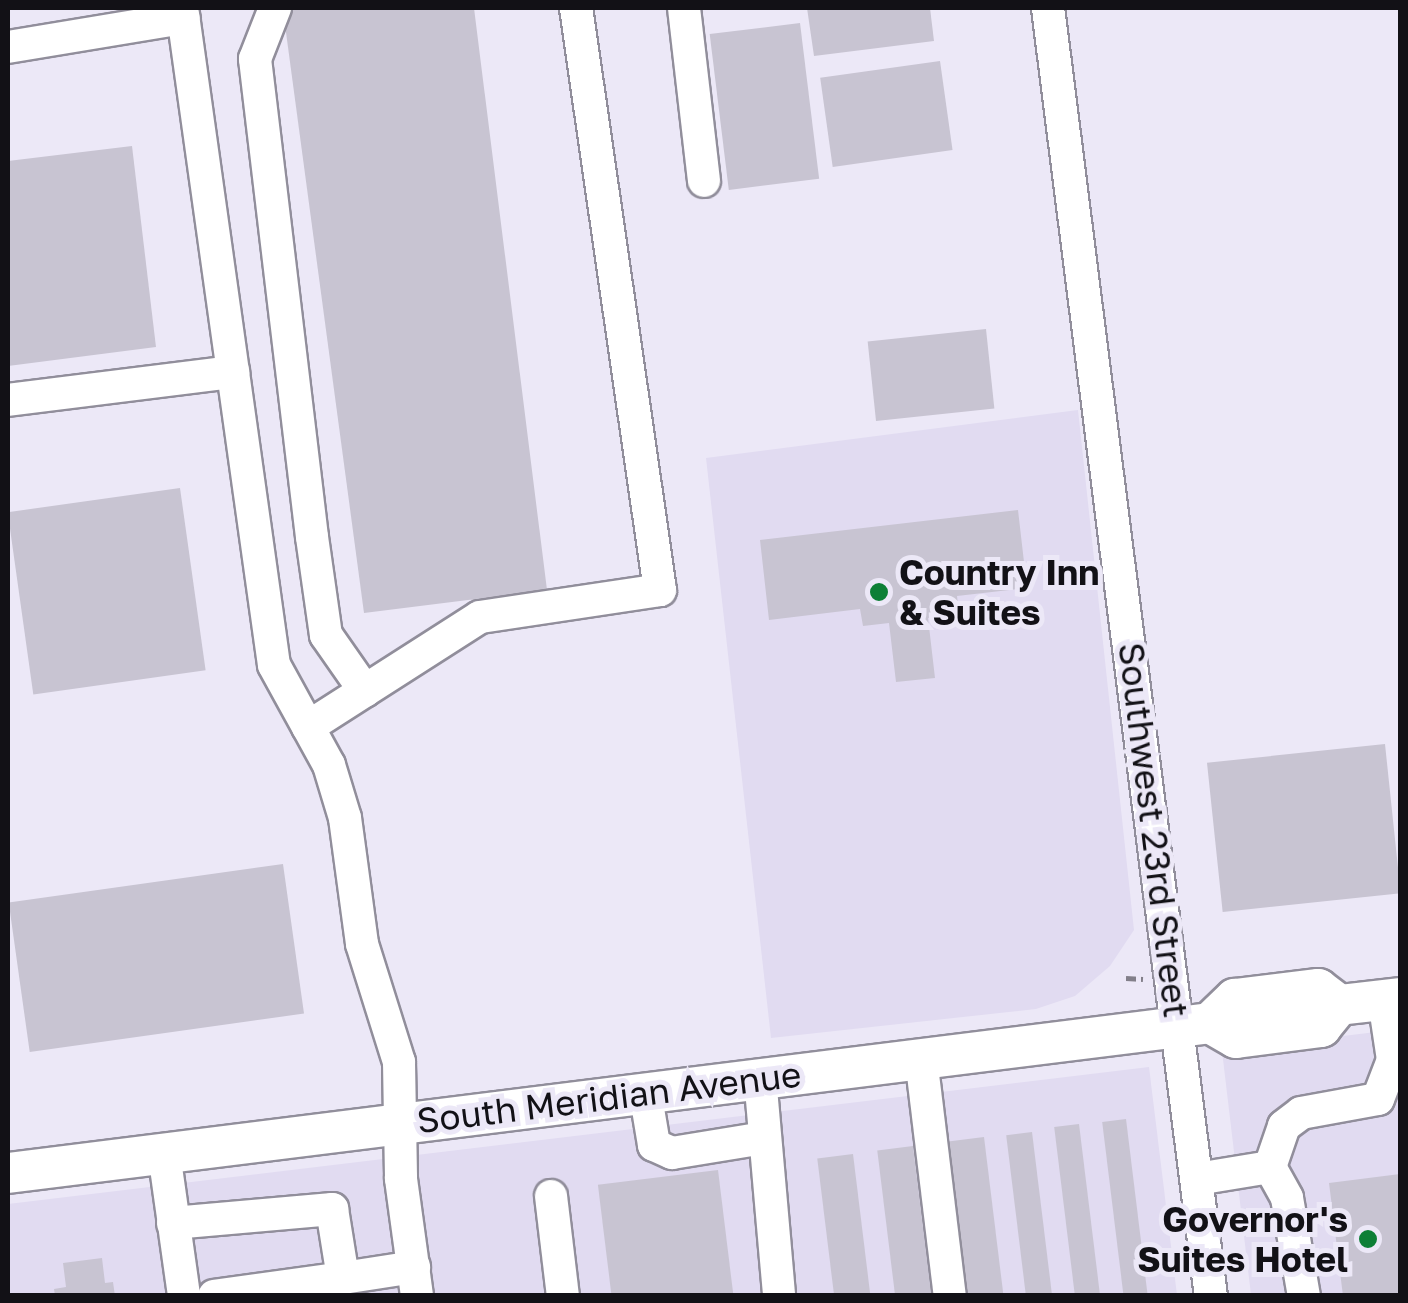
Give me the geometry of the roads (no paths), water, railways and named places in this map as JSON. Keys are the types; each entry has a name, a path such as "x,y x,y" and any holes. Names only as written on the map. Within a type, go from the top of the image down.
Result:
{"main road":[{"name":"South Meridian Avenue","path":"8,1173 1194,1024 1235,999 1318,989 1339,1005 1392,998"}],"street":[{"path":"275,8 255,59 312,537 326,635 366,691"},
{"path":"308,727 480,617 660,590 576,8"},
{"path":"684,8 704,181"},
{"name":"Southwest 23rd Street","path":"1048,8 1194,1024 1197,1180 1210,1296"},
{"path":"8,47 183,13 274,665 329,764 345,818 362,944 399,1062 400,1123 416,1281 342,1278 214,1296"},
{"path":"8,400 233,372"},
{"path":"1304,1296 1287,1198 1270,1167 1284,1126 1301,1113 1378,1099 1395,1087 1392,998"},
{"path":"921,1058 950,1296"},
{"path":"760,1077 779,1296"},
{"path":"645,1091 654,1145 672,1153 764,1138"},
{"path":"164,1153 184,1296"},
{"path":"1197,1180 1270,1167"},
{"path":"550,1196 563,1296"},
{"path":"173,1224 332,1209 342,1278"}],"place":[{"name":"Country Inn & Suites","path":"879,592"},
{"name":"Governor's Suites Hotel","path":"1368,1239"}]}
